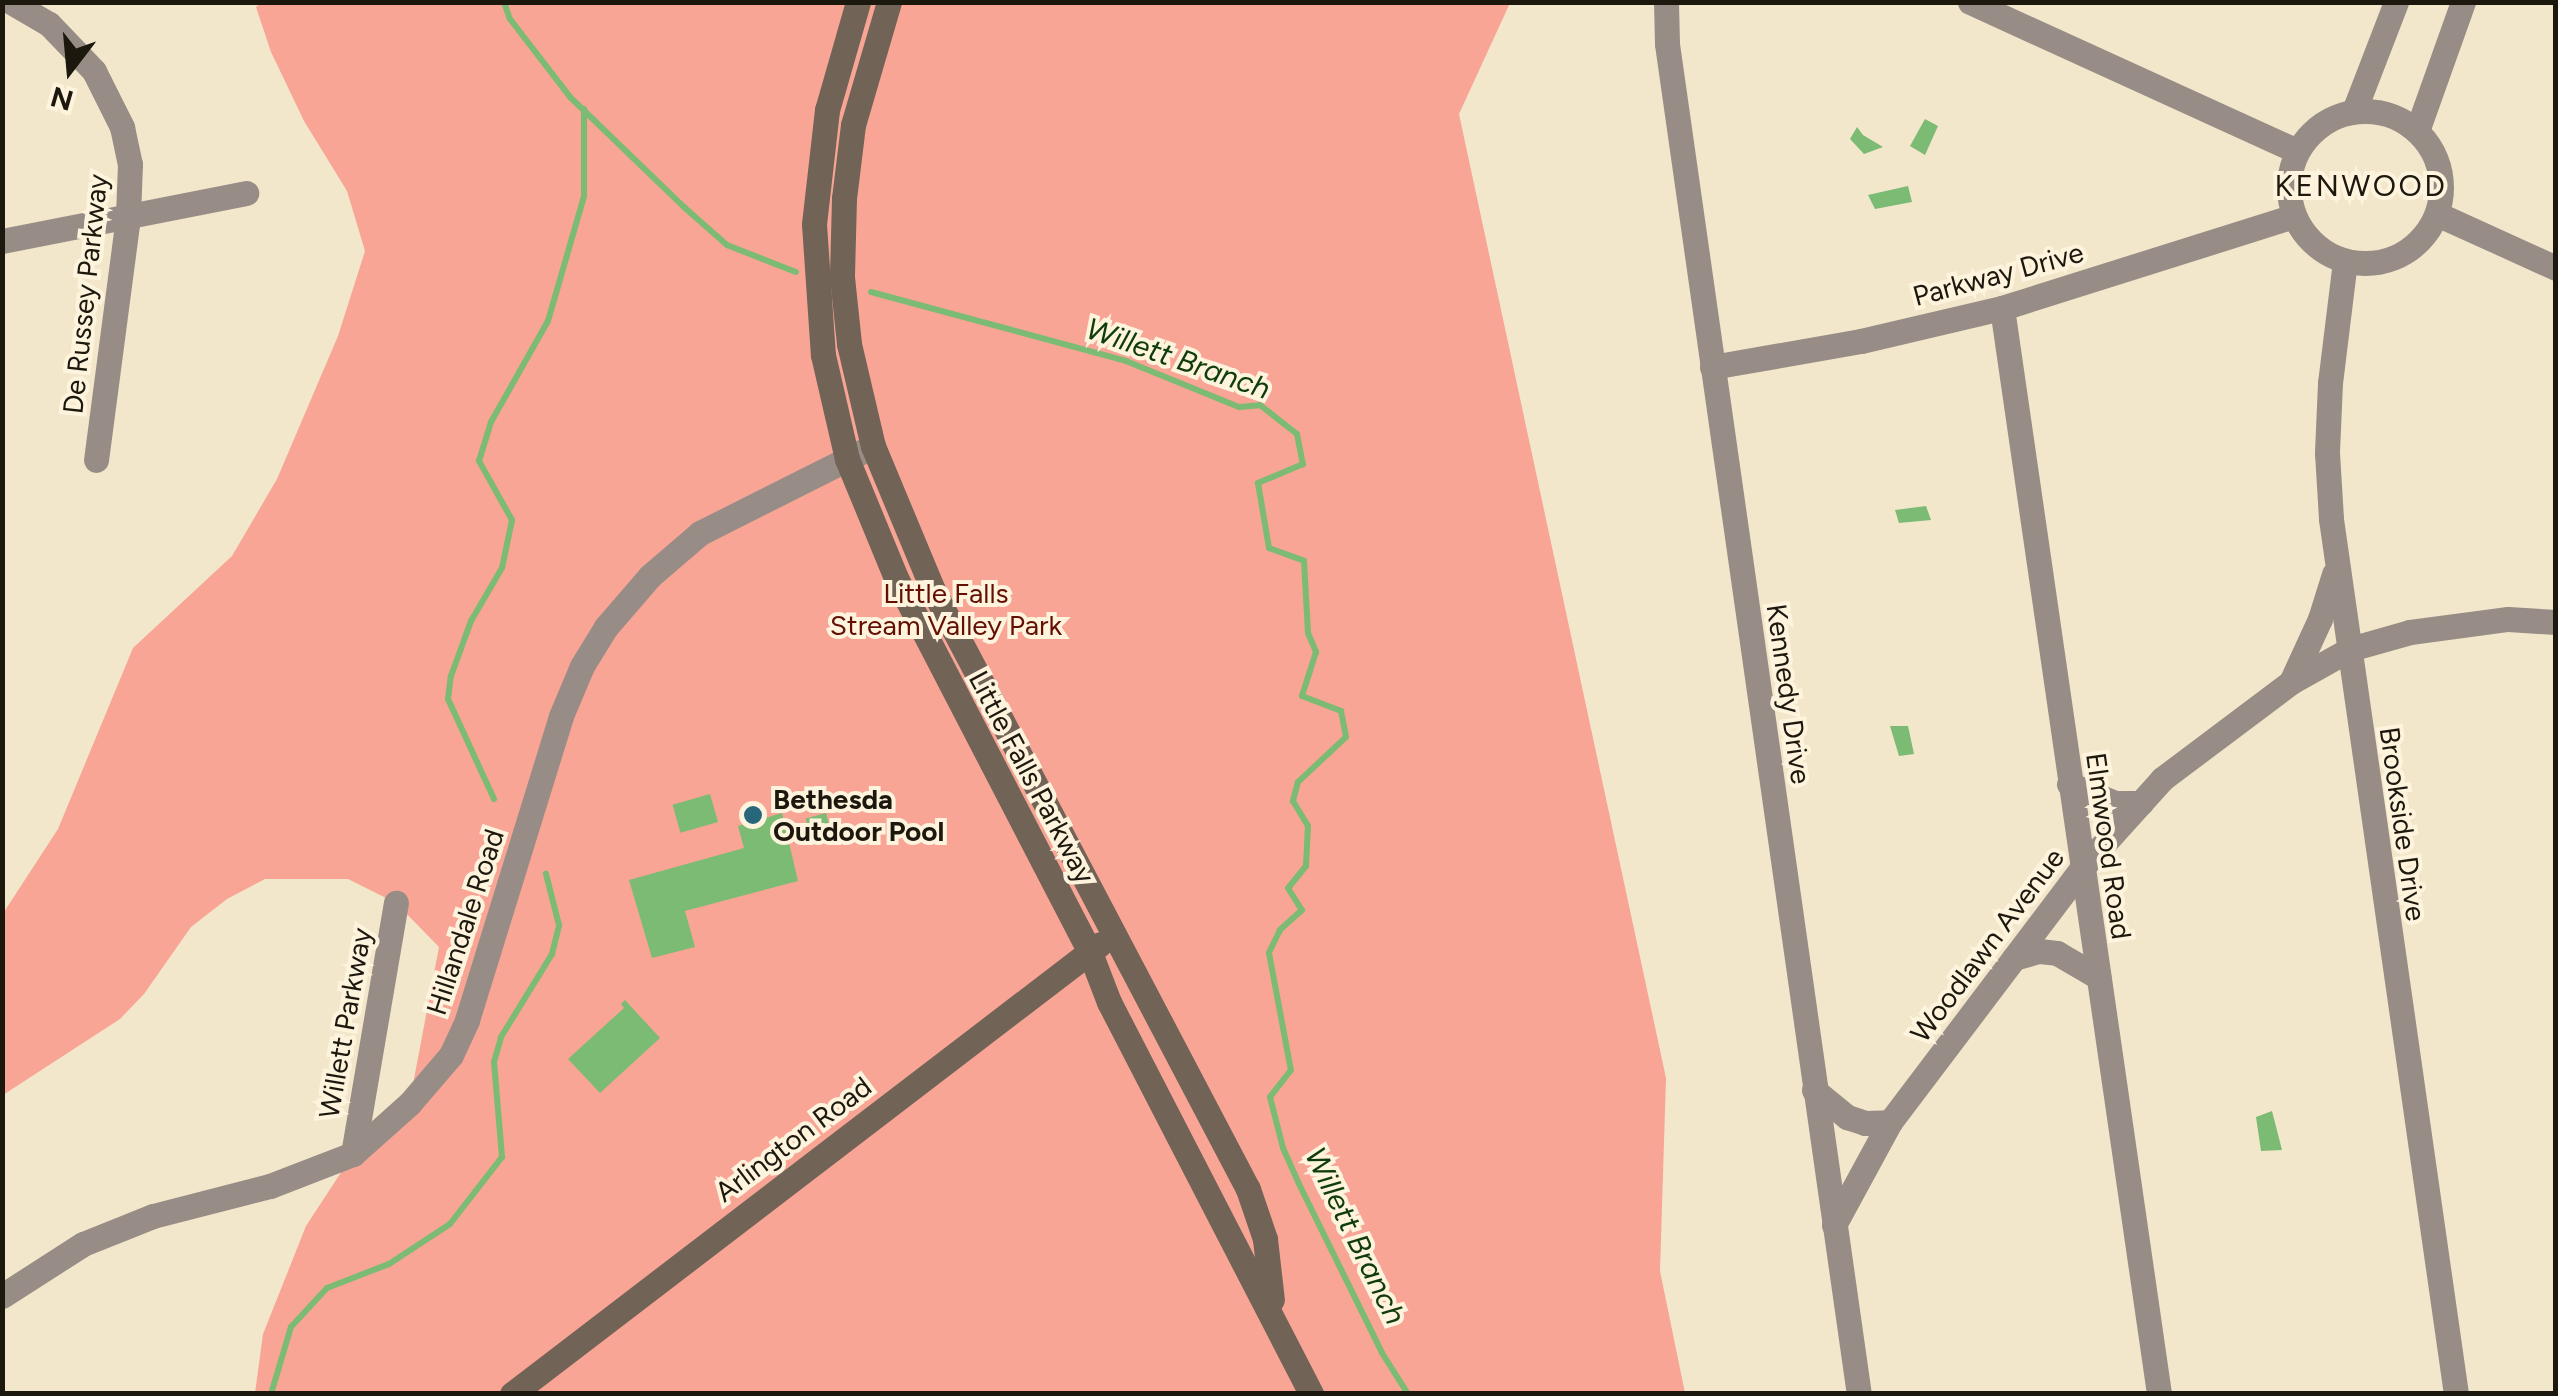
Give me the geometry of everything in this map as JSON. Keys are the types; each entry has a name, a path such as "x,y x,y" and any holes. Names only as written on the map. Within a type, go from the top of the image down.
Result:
{"main road":[{"name":"Little Falls Parkway","path":"858,2 827,110 814,224 822,355 847,459 896,578 1089,950 1108,1002 1310,1394"},
{"name":"Little Falls Parkway","path":"888,2 853,126 844,198 842,276 849,344 872,446 932,588 1248,1188 1265,1239 1275,1320"},
{"name":"Arlington Road","path":"512,1394 1089,950 1113,937"}],"street":[{"name":"De Russey Parkway","path":"11,2 48,24 75,47 110,96 130,164 128,217 96,460"},
{"name":"Kennedy Drive","path":"1666,2 1667,44 1859,1394"},
{"path":"1970,2 2298,151"},
{"path":"2354,111 2396,2"},
{"path":"2418,131 2462,2"},
{"path":"2354,111 2399,118 2418,131 2440,169 2437,214 2410,249 2368,264 2345,261 2306,236 2294,216 2289,183 2298,151 2312,132 2354,111"},
{"path":"2,241 246,192"},
{"path":"2437,214 2556,268"},
{"name":"Parkway Drive","path":"1712,366 1862,341 2002,308 2294,216"},
{"name":"Brookside Drive","path":"2345,261 2327,453 2336,565 2456,1394"},
{"name":"Elmwood Road","path":"2002,308 2159,1394"},
{"name":"Hillandale Road","path":"2,1296 82,1244 153,1216 270,1186 353,1154 410,1104 451,1055 483,980 561,716 582,666 606,628 650,576 700,534 872,446"},
{"path":"2290,682 2320,619 2336,565"},
{"name":"Woodlawn Avenue","path":"1834,1226 1890,1122 2082,868 2162,779 2290,682 2350,649 2410,632 2508,619 2556,622"},
{"path":"2069,784 2115,803 2141,803"},
{"name":"Willett Parkway","path":"353,1154 396,903"},
{"path":"2014,958 2039,951 2058,953 2098,977"},
{"path":"1814,1090 1847,1117 1865,1123 1890,1122"}],"green space":[{"name":"Little Falls Stream Valley Park","path":"261,3 1510,3 1459,114 1666,1078 1660,1271 1685,1393 255,1393 263,1334 306,1226 353,1154 410,1100 439,947 396,903 348,879 265,879 227,899 191,927 144,994 120,1019 3,1095 2,915 58,829 133,648 232,556 277,479 338,336 365,251 347,191 304,121 271,52 256,7"}],"shaded area":[{"path":"1925,119 1938,126 1925,155 1910,146"},
{"path":"1857,127 1883,147 1864,154 1850,139"},
{"path":"1908,186 1912,202 1875,209 1868,195"},
{"path":"1926,506 1931,520 1899,523 1895,510"},
{"path":"1890,726 1908,726 1914,754 1899,756"},
{"path":"710,794 718,822 681,833 673,805"},
{"path":"782,813 798,881 685,911 695,947 652,958 629,880 744,848 738,826"},
{"path":"826,813 833,839 813,845 806,818"},
{"path":"625,1000 660,1038 600,1093 568,1059 624,1008 621,1004"},
{"path":"2272,1111 2282,1150 2261,1151 2256,1117"}],"waterway":[{"name":"Willett Branch","path":"504,2 510,19 570,97 685,208 727,245 796,272"},
{"path":"494,799 448,699 451,676 471,621 502,568 512,520 479,461 491,422 548,321 584,196 584,109"},
{"name":"Willett Branch","path":"871,292 1126,361 1239,407 1260,405 1297,434 1303,464 1258,483 1269,548 1304,561 1308,633 1316,652 1302,696 1341,711 1346,737 1298,782 1293,801 1308,826 1306,866 1288,888 1302,910 1280,930 1269,953 1291,1070 1270,1097 1283,1148 1299,1184 1382,1353 1408,1394"},
{"path":"271,1394 291,1327 327,1288 389,1264 450,1224 502,1157 494,1062 501,1037 552,954 559,925 546,874"}],"place":[{"name":"Bethesda Outdoor Pool","path":"753,815"}],"district":[{"name":"KENWOOD","path":"2361,186"}]}
